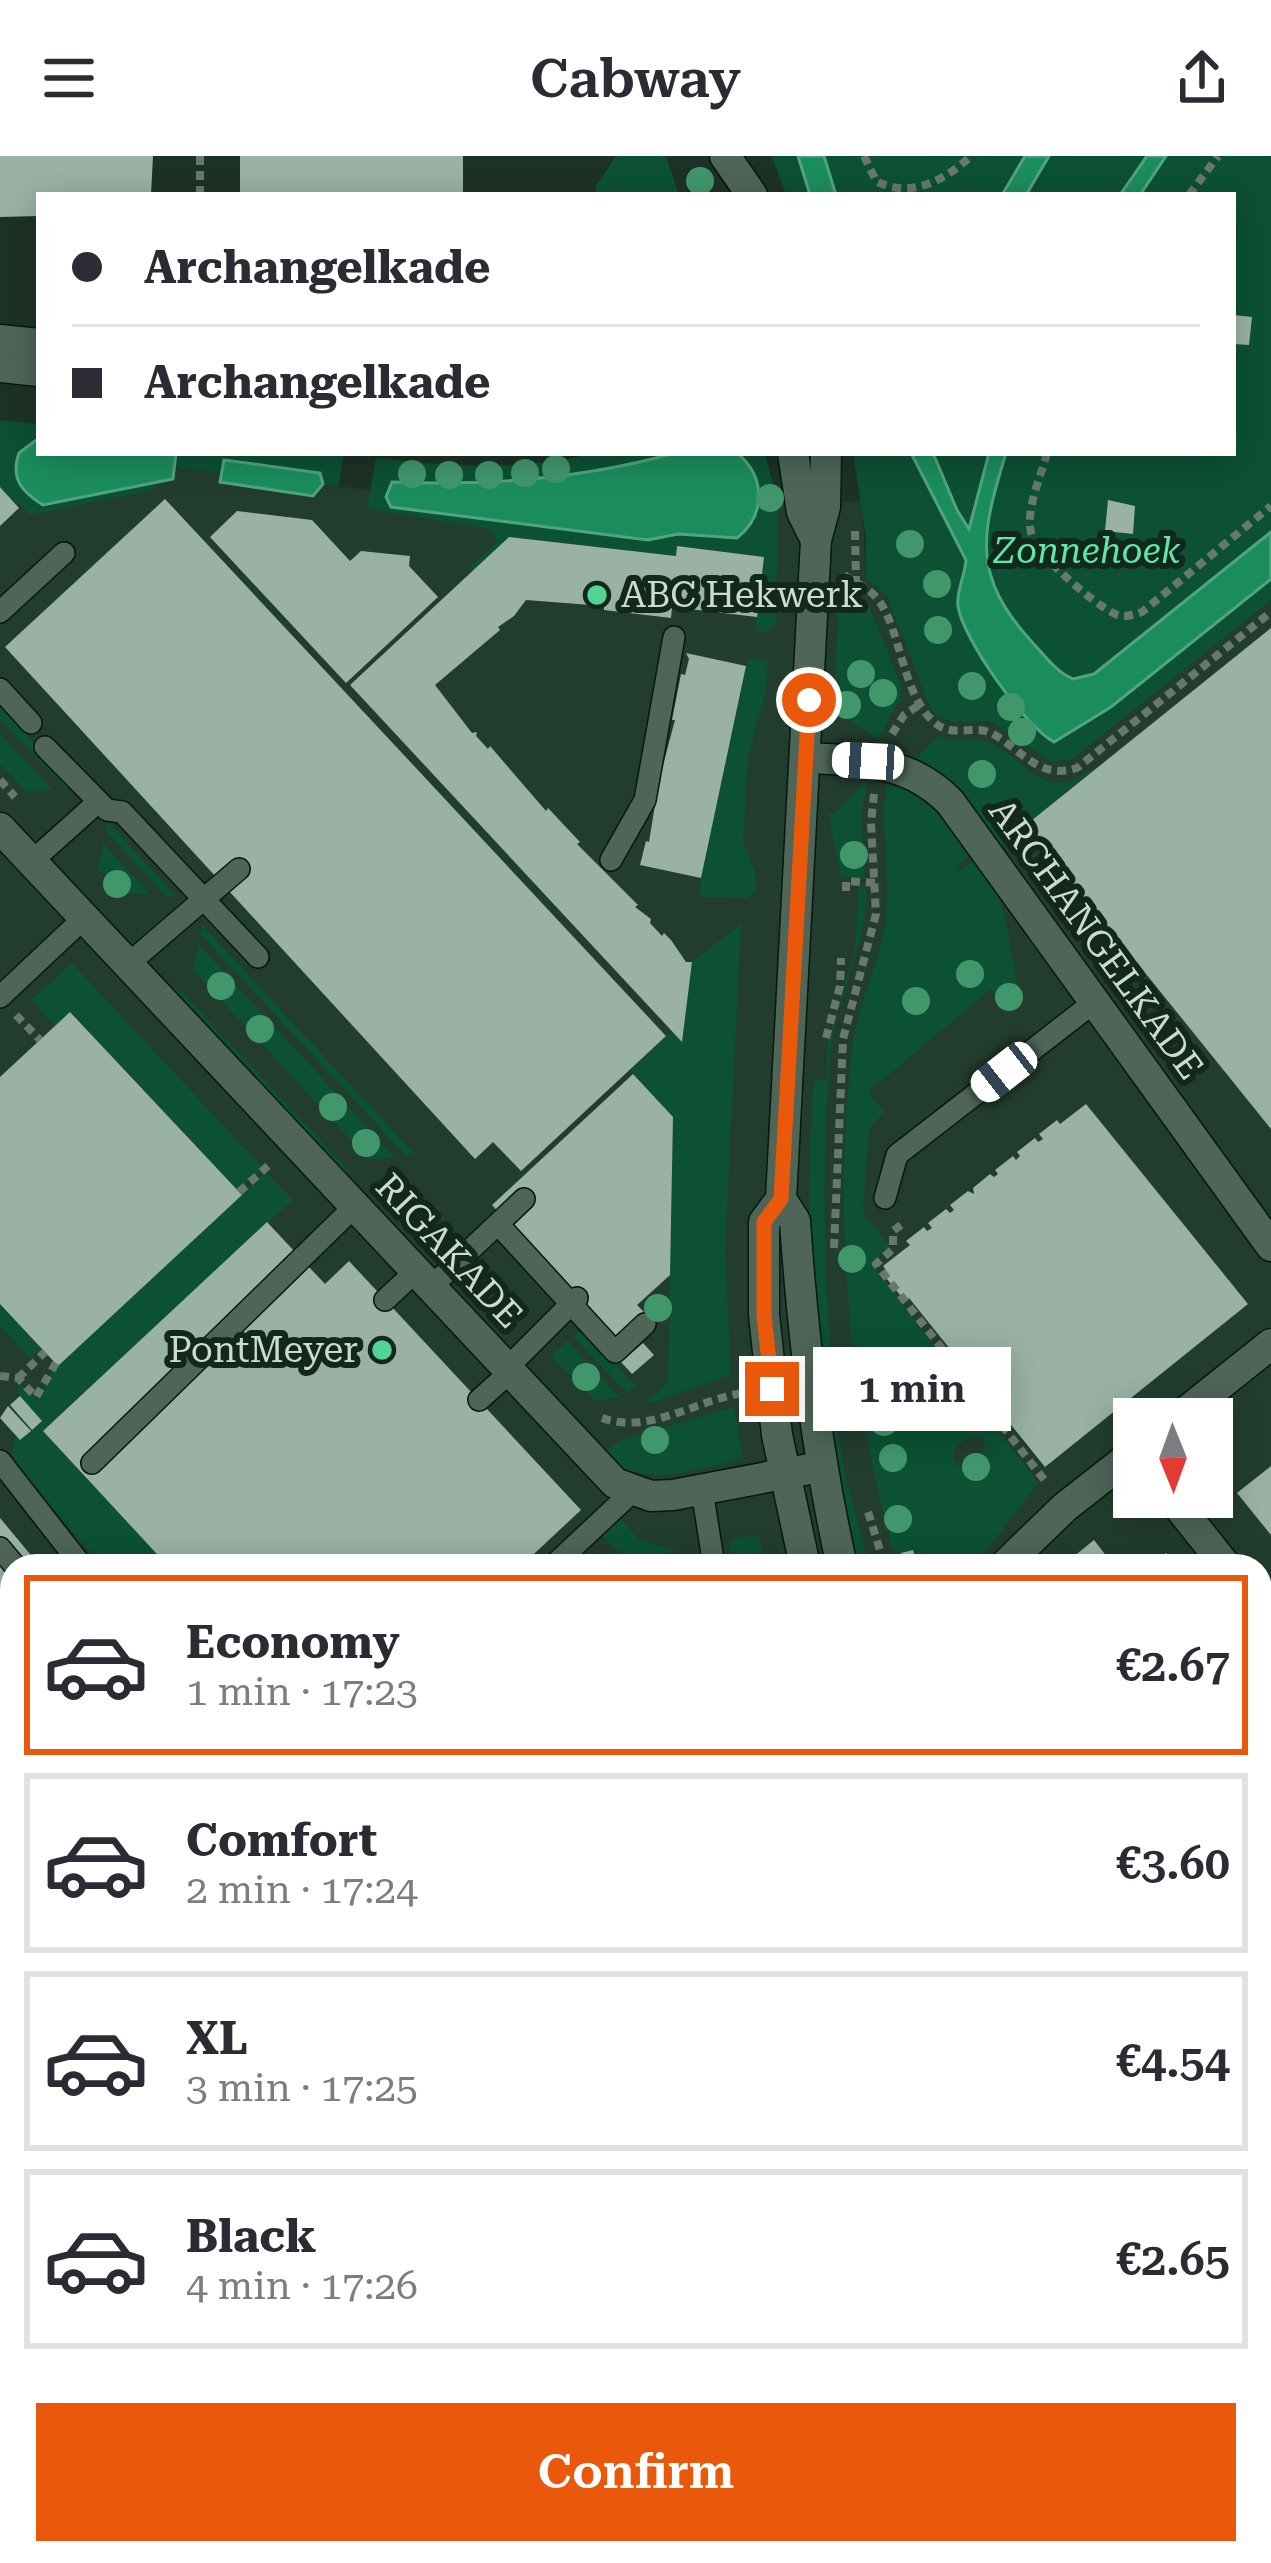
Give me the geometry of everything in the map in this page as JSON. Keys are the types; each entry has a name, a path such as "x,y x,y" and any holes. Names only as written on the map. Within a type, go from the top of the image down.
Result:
{"street":[{"path":"725,156 731,192"},
{"path":"725,156 750,192"},
{"path":"0,340 36,344"},
{"path":"0,367 36,371"},
{"path":"793,456 802,512 816,555"},
{"path":"802,1554 772,1389 763,1239 764,1222 781,1199 816,555 825,507 826,456"},
{"name":"ARCHANGELKADE","path":"807,758 881,762 907,770 934,787 990,854 1271,1246"},
{"name":"RIGAKADE","path":"0,827 600,1472 632,1492"},
{"path":"781,1199 795,1221 806,1366 820,1467 839,1554"},
{"path":"1203,1398 1271,1344"},
{"path":"632,1492 651,1496 702,1490 820,1467"},
{"path":"1016,1554 1113,1469"},
{"path":"1188,1518 1216,1554"}],"lane":[{"path":"0,612 64,553"},
{"path":"611,860 645,800 674,637"},
{"path":"0,689 31,723"},
{"path":"45,747 106,810 122,812 258,957"},
{"path":"32,862 98,802"},
{"path":"128,965 238,868"},
{"path":"0,997 84,918"},
{"path":"885,1198 897,1155 1093,1003"},
{"path":"385,1300 423,1280 498,1225 524,1199"},
{"path":"92,1462 354,1207"},
{"path":"498,1225 574,1301 615,1352 645,1324"},
{"path":"479,1400 574,1301"},
{"path":"0,1461 73,1554"},
{"path":"702,1490 712,1554"},
{"path":"567,1554 632,1492"}],"path":[{"path":"200,156 200,192"},
{"path":"864,156 876,182 904,191 918,190 970,156"},
{"path":"1192,192 1218,156"},
{"path":"1046,456 1031,514 1031,534 1055,566 1114,614 1142,612 1271,506"},
{"path":"816,555 876,597 919,705 934,723 953,732 990,732 1036,766 1056,772 1077,768 1271,612"},
{"path":"834,1249 843,1039 872,937 876,883 873,801"},
{"path":"845,891 846,881 876,883"},
{"path":"824,1056 840,986 841,958"},
{"path":"16,1015 40,1040"},
{"path":"239,1192 264,1169"},
{"path":"905,1222 893,1231 893,1249 876,1264 1065,1507"},
{"path":"18,1378 45,1352"},
{"path":"0,1376 18,1378 36,1397 56,1364"},
{"path":"647,1422 730,1395 772,1389"}],"shaded area":[{"path":"798,156 824,156 835,192 809,192"},
{"path":"1025,156 1049,156 1028,192 1004,192"},
{"path":"1147,156 1166,156 1142,192 1122,192"},
{"path":"0,420 8,421 27,444 36,440 36,456 175,456 175,467 386,492 778,504 862,502 866,578 887,596 938,716 949,722 1074,679 1271,532 1271,1554 0,1554"},
{"path":"36,440 36,456 176,456 173,479 43,505 24,490 17,477 19,453"},
{"path":"662,456 740,456 757,484 757,507 737,538 678,534 648,540 391,507 386,497 392,482 535,479"},
{"path":"913,456 934,456 969,529 988,456 1005,456 987,531 990,574 1012,618 1051,663 1073,679 1094,674 1271,532 1271,579 1111,707 1054,742 1012,701 971,639 958,606 966,560"},
{"path":"224,460 320,473 323,484 313,496 220,482"}],"green space":[{"path":"616,156 666,156 678,192 595,192"},
{"path":"772,156 798,156 809,192 785,192"},
{"name":"Zonnehoek","path":"824,156 1271,156 1271,532 1086,678 1070,675 1035,649 1005,606 987,562 986,544 965,528 934,456 1236,456 1236,192 835,192"},
{"path":"0,420 36,424 36,440 20,454 16,476 23,492 43,505 151,483 157,489 31,515 0,487"},
{"path":"175,456 344,456 338,486 323,484 320,473 225,460 222,473 174,467"},
{"path":"662,456 535,479 392,482 386,492 391,507 648,540 678,534 737,538 753,518 758,496 753,473 740,456 766,456 778,504 776,624 765,633 755,630 763,557 678,546 676,556 509,537 472,571 469,568 497,542 491,529 367,509 376,458 486,466"},
{"path":"853,456 913,456 966,560 958,598 968,632 1010,699 1053,742 1111,707 1271,579 1271,600 1072,759 1051,762 991,721 952,722 937,716 887,596 866,578 866,537"},
{"path":"839,585 868,603 901,685 900,699 878,739 834,711"},
{"path":"748,658 768,661 766,690 748,758 743,841 756,889 748,898 700,897 701,878"},
{"path":"0,706 75,787 65,788 0,719"},
{"path":"0,734 53,790 27,792 0,764"},
{"path":"937,736 985,741 1046,781 1059,783 1091,772 1001,845 952,782 917,758"},
{"path":"868,779 861,816 865,878 841,876 828,813 834,814"},
{"path":"887,780 944,820 971,855 956,867 960,870 974,860 997,893 1018,989 1008,1007 991,989 868,1092 884,1112 869,1129 863,1212 890,1247 872,1264 1038,1483 984,1554 894,1554 856,1374 845,1246 846,1116 855,1032 886,917","holes":["976,1436 984,1440 985,1465 974,1472 964,1471 953,1454 963,1441"]},
{"path":"108,822 177,897 166,896 106,832"},
{"path":"103,843 151,895 120,892 98,868"},
{"path":"859,886 866,887 862,928 831,1049 825,1206 831,1364 819,1373 809,1227 813,1081 826,1081 828,1041 855,948"},
{"path":"741,924 725,1249 731,1375 650,1403 668,1383 673,1118 630,1071 672,1031 682,1040 692,962"},
{"path":"202,925 416,1155 406,1156 200,934"},
{"path":"198,944 395,1157 369,1160 193,970"},
{"path":"72,963 262,1167 238,1191 71,1012 55,1026 31,1000"},
{"path":"174,988 348,1170 347,1180 171,992"},
{"path":"266,1172 293,1200 43,1431 157,1554 91,1554 15,1462 16,1436 21,1440 30,1431 8,1406 32,1430 42,1422 17,1386 37,1400 52,1371"},
{"path":"0,1304 41,1348 30,1358 0,1326"},
{"path":"582,1328 636,1386 627,1393 573,1336"},
{"path":"567,1341 620,1398 595,1400 551,1357"},
{"path":"825,1396 833,1405 867,1554 849,1554"},
{"path":"734,1407 743,1459 652,1475 619,1466 602,1454 619,1441"},
{"path":"620,1518 638,1539 677,1551 619,1554 602,1535"},
{"path":"758,1535 764,1554 731,1554 730,1540"}],"building":[{"path":"0,156 153,156 151,192 36,192 36,216 0,217"},
{"path":"240,156 463,156 463,192 240,192"},
{"path":"1236,315 1252,317 1249,345 1236,344"},
{"path":"0,487 19,508 0,526"},
{"path":"165,499 666,1036 521,1171 493,1142 475,1159 5,647"},
{"path":"1108,500 1135,506 1133,534 1105,531"},
{"path":"237,511 312,520 350,561 361,551 410,556 409,566 438,597 346,683 210,537"},
{"path":"509,537 676,556 677,546 764,557 757,617 672,607 671,618 604,610 604,606 526,600 500,630 435,685 472,733 477,732 546,811 548,808 580,842 577,844 662,936 671,940 686,962 692,962 682,1042 350,685"},
{"path":"1271,628 1271,1129 1026,825"},
{"path":"686,653 746,666 701,878 640,865 649,842 681,674 685,675 689,659"},
{"path":"70,1012 242,1195 58,1366 0,1304 0,1077"},
{"path":"633,1074 673,1117 670,1275 637,1305 644,1312 615,1339 492,1205"},
{"path":"1086,1104 1248,1304 1131,1398 1113,1398 1113,1412 1045,1467 909,1298 905,1301 882,1273 883,1266 910,1245 906,1241 924,1227 932,1228 928,1223 946,1209 954,1210 950,1205 968,1191 974,1194 973,1188 990,1174 998,1174 995,1170 1013,1156 1016,1160 1017,1152 1035,1138 1043,1139 1039,1134 1057,1120 1060,1124"},
{"path":"267,1222 325,1284 349,1261 581,1510 534,1554 157,1554 43,1431"},
{"path":"643,1343 654,1355 632,1374 621,1362"},
{"path":"20,1396 42,1421 32,1430 10,1405"},
{"path":"8,1406 31,1431 20,1440 0,1418"},
{"path":"1271,1466 1271,1535 1237,1493"},
{"path":"0,1518 30,1554 0,1554"},
{"path":"1094,1540 1105,1554 1077,1554"}],"place":[{"name":"ABC Hekwerk","path":"597,595"},
{"name":"PontMeyer","path":"382,1350"}],"route":[{"path":"772,1389 762,1256 764,1222 781,1199 809,700"}]}
